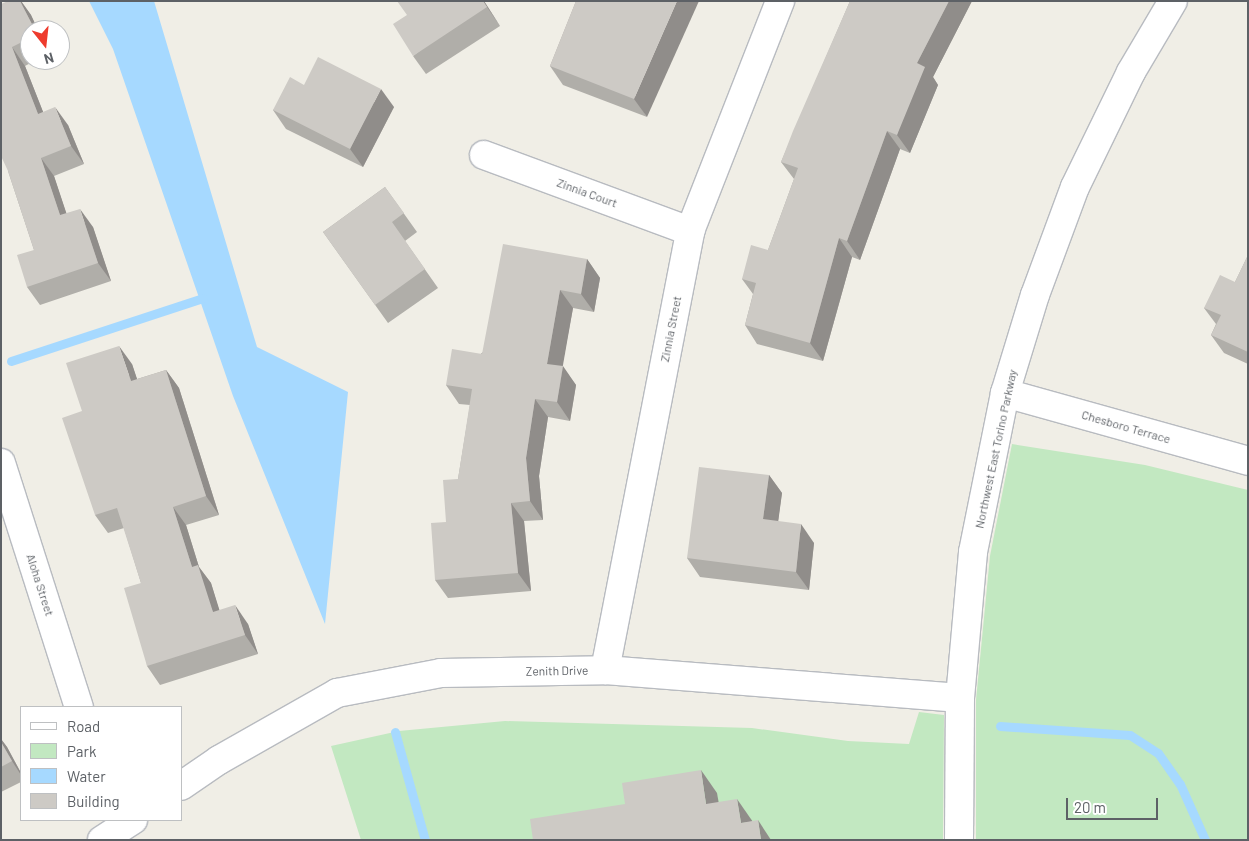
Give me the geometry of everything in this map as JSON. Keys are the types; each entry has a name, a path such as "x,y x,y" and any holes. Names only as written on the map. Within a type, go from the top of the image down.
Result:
{"street":[{"name":"Zinnia Street","path":"605,670 690,231 780,1"},
{"name":"Northwest East Torino Parkway","path":"960,840 960,698 973,552 1005,393 1035,295 1075,187 1131,72 1173,1"},
{"name":"Zinnia Court","path":"484,155 690,231"},
{"name":"Chesboro Terrace","path":"1005,393 1248,461"},
{"name":"Aloha Street","path":"1,463 79,706"},
{"name":"Zenith Drive","path":"182,785 219,760 336,693 441,673 605,670 960,698"}],"green space":[{"path":"1012,444 1145,465 1248,490 1248,840 976,840 976,700 990,556"},
{"path":"919,712 944,715 943,840 361,840 331,746 399,731 505,721 752,728 848,741 909,744"}],"water":[{"path":"89,1 154,1 257,347 348,392 325,624 233,396 113,49"}],"building":[{"path":"8,1 20,1 30,20 20,20 20,43 12,47 38,114 55,107 71,146 41,158 60,215 80,209 98,263 27,287 17,255 34,250 8,171 1,156 1,4"},
{"path":"397,1 483,1 487,7 413,56 393,24 407,15"},
{"path":"576,1 677,1 634,99 550,66"},
{"path":"850,1 949,1 917,63 925,67 897,135 887,131 847,241 839,238 810,343 745,325 756,283 742,279 751,245 768,250 798,168 781,162"},
{"path":"318,57 381,89 350,149 273,110 290,77 304,85"},
{"path":"385,187 404,213 392,222 425,269 375,305 323,232"},
{"path":"503,244 587,259 581,294 560,290 547,364 563,366 557,402 535,399 526,458 530,501 511,503 518,573 435,580 431,523 446,522 443,480 458,479 472,389 446,385 452,349 482,354"},
{"path":"1248,255 1248,352 1211,335 1221,315 1204,308 1220,275 1235,282"},
{"path":"119,346 131,381 166,370 206,496 173,507 192,567 198,565 213,612 235,605 245,635 147,666 124,588 141,583 117,508 95,515 62,418 82,411 66,363"},
{"path":"699,467 769,475 763,519 801,524 796,572 687,558"},
{"path":"1,742 12,761 1,767"},
{"path":"701,770 706,804 737,799 741,823 758,820 761,840 533,840 530,819 625,804 622,783"}],"waterway":[{"path":"11,361 203,298"},
{"path":"1000,726 1130,735 1158,753 1180,784 1205,840"},
{"path":"395,732 425,840"}]}
